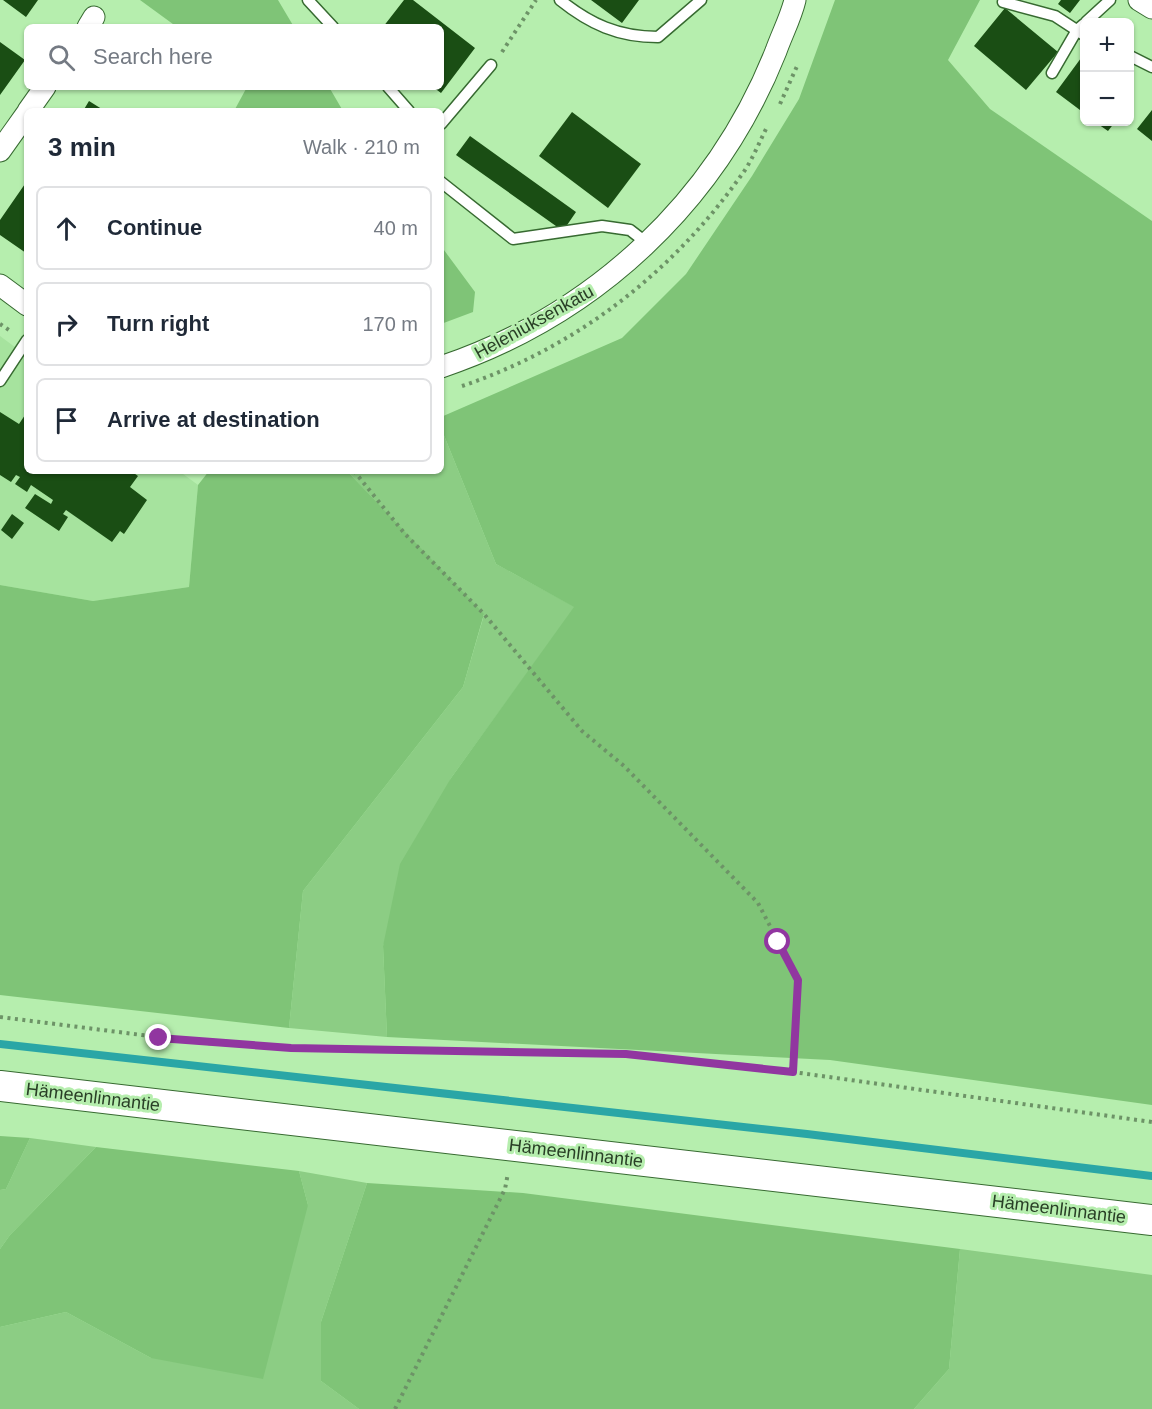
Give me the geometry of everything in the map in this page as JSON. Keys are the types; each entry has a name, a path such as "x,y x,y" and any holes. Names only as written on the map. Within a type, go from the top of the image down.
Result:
{"main road":[{"name":"Hämeenlinnantie","path":"0,1086 1152,1220"}],"street":[{"name":"Heleniuksenkatu","path":"444,367 506,342 561,311 596,289 648,244 708,176 744,122 766,77 795,0"},
{"path":"1139,0 1152,8"},
{"path":"31,108 43,90"},
{"path":"0,151 24,118"},
{"path":"0,285 24,303"}],"lane":[{"path":"308,0 330,24"},
{"path":"560,0 582,17 630,37 658,37 701,0"},
{"path":"1093,18 1110,0"},
{"path":"1004,2 1055,16 1080,27"},
{"path":"1052,73 1080,32"},
{"path":"1134,58 1152,67"},
{"path":"444,120 491,65"},
{"path":"391,90 406,108"},
{"path":"444,184 513,239 602,226 630,230 648,244"},
{"path":"0,381 24,345"}],"path":[{"path":"491,65 516,34 536,0"},
{"path":"356,474 405,534 484,614 582,731 624,766 758,903 798,980 793,1072"},
{"path":"0,1017 205,1043 291,1048 626,1054 793,1072 1152,1122"},
{"path":"395,1409 505,1189 514,1146"}],"shaded area":[{"path":"140,0 278,0 292,24 173,24"},
{"path":"835,0 980,0 948,60 990,109 1152,221 1152,1105 830,1060 387,1037 383,946 400,864 451,778 574,607 496,564 444,435 444,416 622,338 686,274 752,176 799,99"},
{"path":"245,90 331,90 341,108 236,108"},
{"path":"444,250 475,292 473,312 444,323"},
{"path":"0,336 24,354 24,474 183,474 198,485 189,587 93,601 0,585"},
{"path":"444,435 496,564 575,607 451,778 383,946 387,1037 289,1028 303,891 463,687 484,615 350,474 444,474"},
{"path":"207,474 350,474 484,614 463,687 303,891 289,1028 0,995 0,585 93,601 189,587 198,485"},
{"path":"0,1136 30,1138 6,1189 0,1190"},
{"path":"30,1138 96,1147 10,1235 0,1249 0,1190 6,1189"},
{"path":"96,1147 299,1171 308,1205 263,1379 151,1358 66,1312 0,1327 0,1249 10,1235"},
{"path":"299,1171 367,1183 321,1322 321,1381 359,1409 0,1409 0,1327 66,1312 151,1358 308,1205"},
{"path":"367,1183 523,1193 960,1249 949,1369 914,1409 359,1409 321,1381 321,1322"},
{"path":"960,1249 1152,1275 1152,1409 914,1409 949,1369"}],"building":[{"path":"3,0 38,0 26,17"},
{"path":"404,0 413,0 444,24 385,24"},
{"path":"591,0 639,0 622,23"},
{"path":"1061,0 1080,0 1070,13 1058,4"},
{"path":"1005,8 1058,52 1026,90 974,46"},
{"path":"444,24 475,48 444,89"},
{"path":"0,42 24,61 0,95"},
{"path":"1080,59 1080,110 1056,92"},
{"path":"89,101 100,108 85,108"},
{"path":"1152,110 1152,141 1137,129"},
{"path":"572,112 641,164 608,208 539,156"},
{"path":"1101,126 1112,126 1108,131"},
{"path":"470,136 576,212 563,231 456,155"},
{"path":"24,185 24,252 0,235 0,220"},
{"path":"0,412 19,424 24,416 24,474 135,474 138,476 130,487 147,500 124,534 120,531 112,542 66,510 63,514 68,517 59,531 25,508 35,494 51,504 53,500 31,485 27,492 15,484 20,477 16,475 11,482 0,475"},
{"path":"12,514 24,523 12,539 1,530"}],"waterway":[{"path":"0,1044 807,1134 1152,1176"}],"route":[{"path":"159,1038 291,1048 626,1054 793,1072 798,980 778,942"}]}
